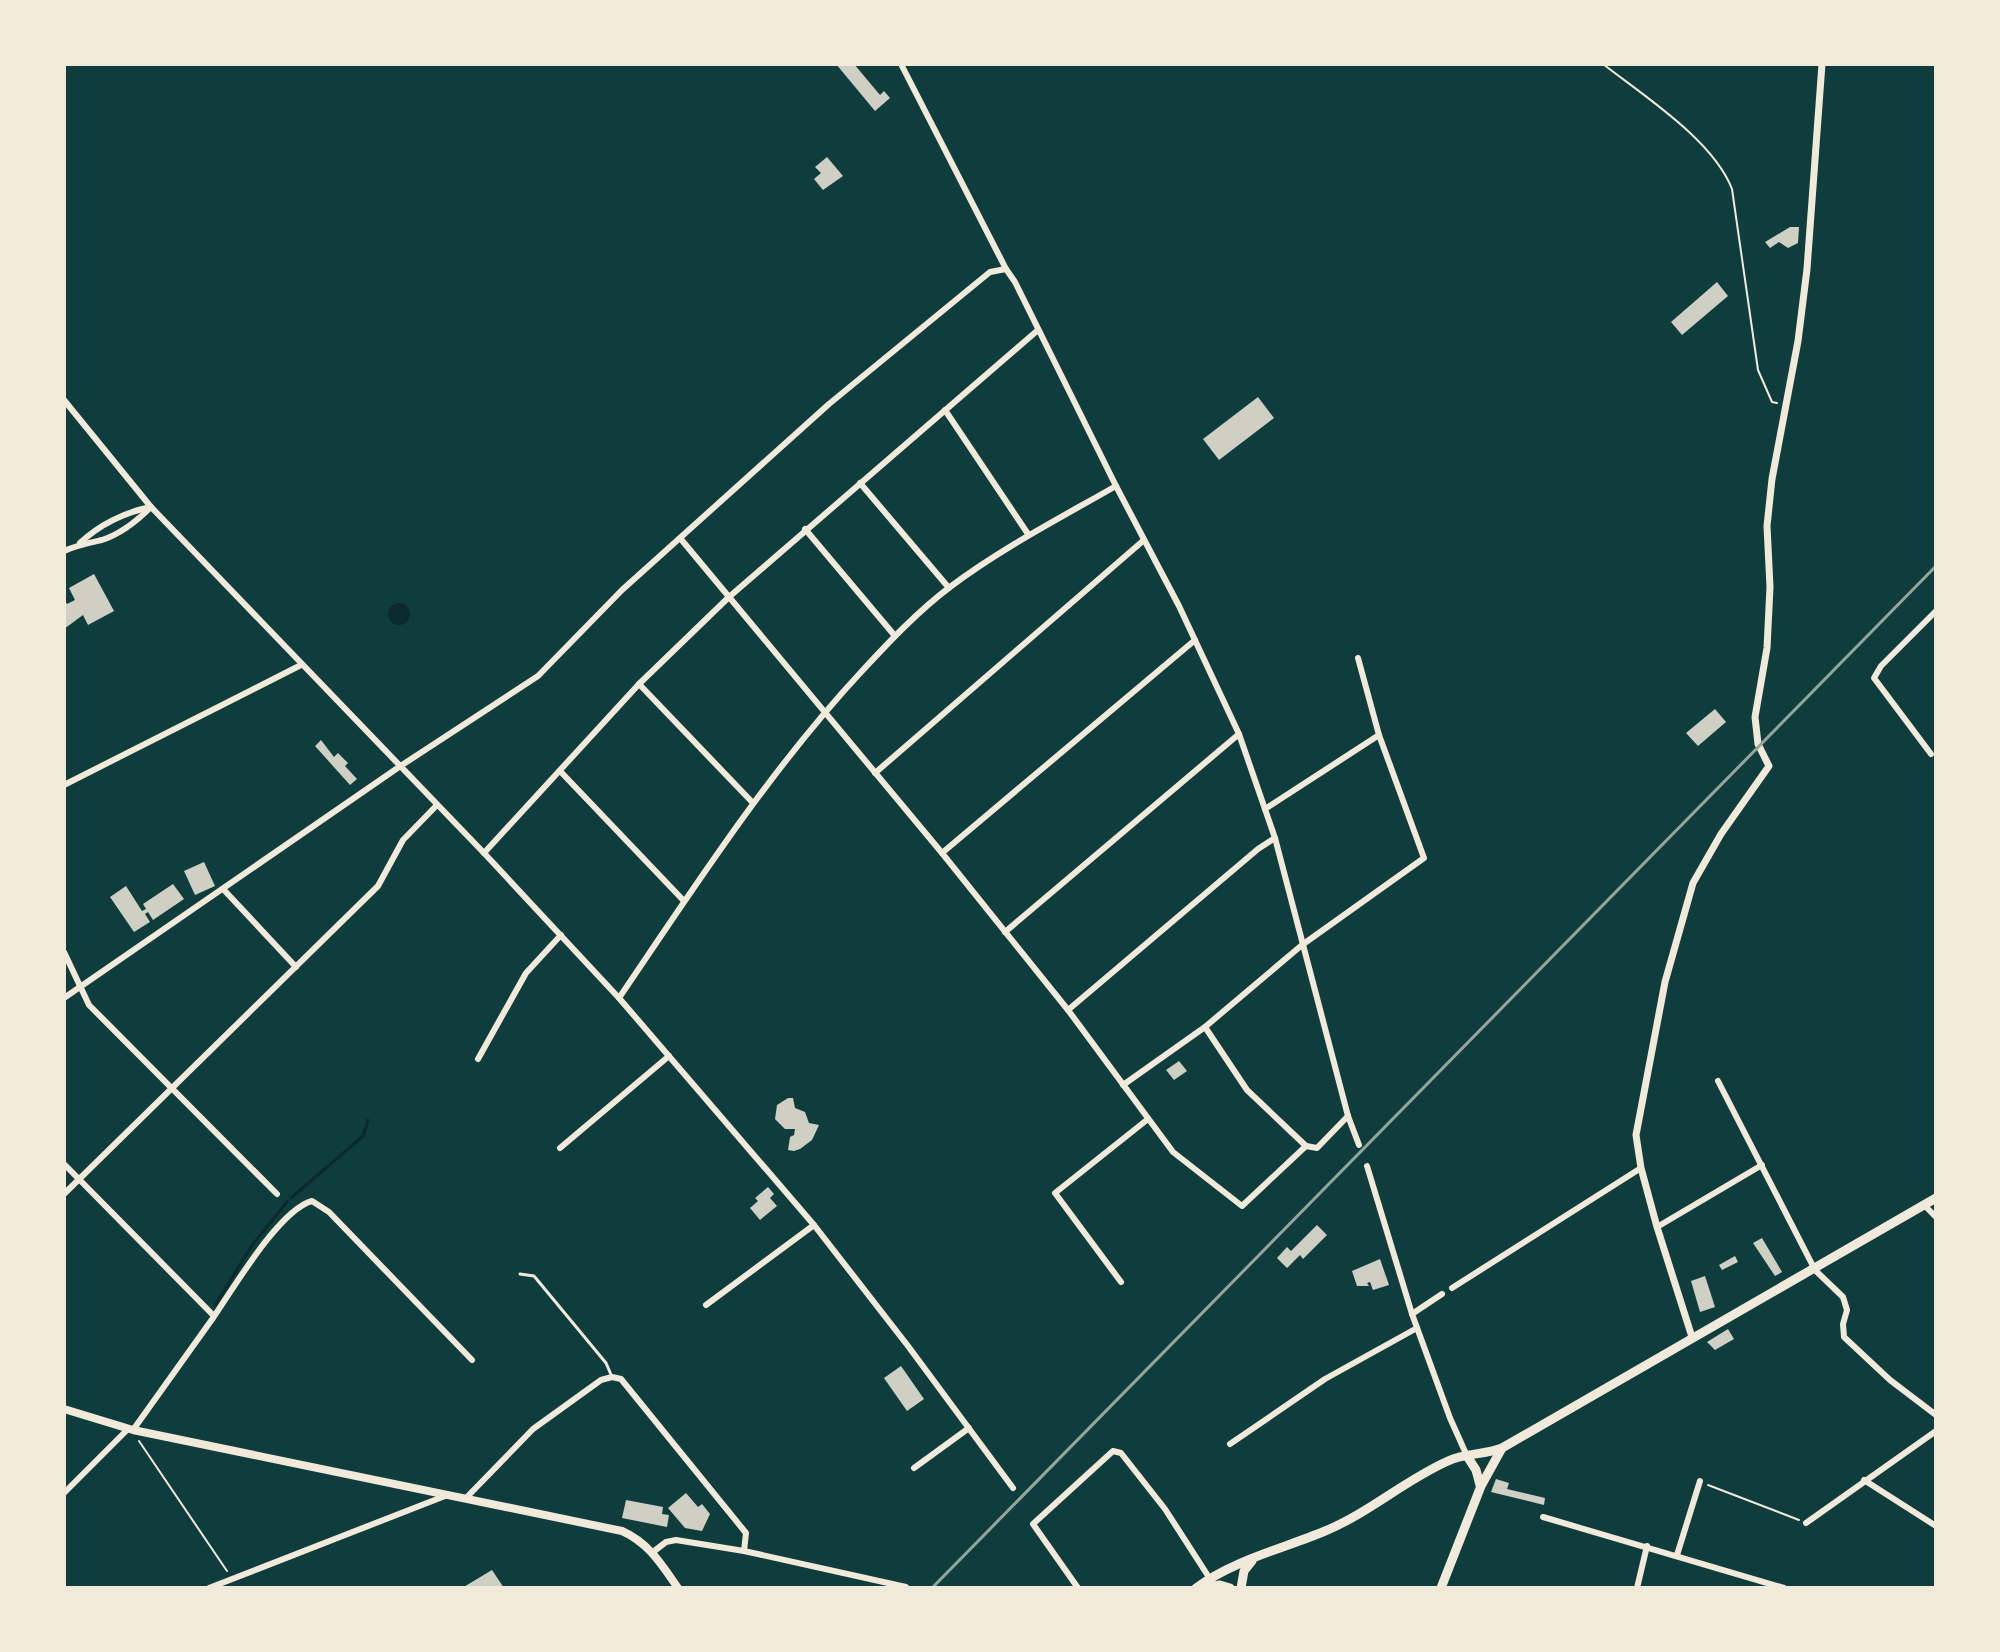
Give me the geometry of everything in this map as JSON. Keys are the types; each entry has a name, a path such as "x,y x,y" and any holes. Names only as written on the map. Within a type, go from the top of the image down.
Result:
{"main road":[{"path":"1198,1588 1254,1558 1350,1520 1420,1475 1450,1460 1502,1448 1936,1198"},
{"path":"64,1409 130,1429 622,1531 640,1540 653,1552 678,1588"},
{"path":"1441,1588 1481,1486 1502,1448"},
{"path":"1467,1456 1481,1486"},
{"path":"1241,1588 1244,1571 1254,1558"},
{"path":"1212,1582 1230,1588"}],"street":[{"path":"901,64 1015,282 1239,734 1275,838 1348,1116 1359,1145"},
{"path":"1692,1337 1657,1227 1641,1168 1636,1135 1665,982 1693,883 1721,834 1769,766 1758,744 1755,717 1767,648 1770,587 1767,526 1807,269 1822,64"},
{"path":"64,998 399,767 538,676 622,590 829,404 990,272 1006,269"},
{"path":"484,853 639,684 729,597 1038,330"},
{"path":"64,400 151,507 619,998 814,1225 1013,1488"},
{"path":"945,410 1028,534"},
{"path":"860,483 949,588"},
{"path":"619,998 753,803 824,712 895,636 949,588 1028,534 1116,486"},
{"path":"64,551 115,534 136,523 151,507"},
{"path":"78,544 89,534 131,511 151,507"},
{"path":"805,529 895,636"},
{"path":"680,538 942,853 1068,1010 1173,1152 1242,1206 1306,1146"},
{"path":"875,773 1144,540"},
{"path":"1931,754 1874,678 1881,666 1936,611"},
{"path":"942,853 1195,640"},
{"path":"1123,1085 1205,1027 1302,945 1424,858 1379,735 1358,658"},
{"path":"64,785 301,665"},
{"path":"639,684 753,803"},
{"path":"1005,932 1239,734"},
{"path":"1265,809 1379,735"},
{"path":"560,771 684,901"},
{"path":"64,1194 378,886 403,840 436,806"},
{"path":"1068,1010 1258,849 1275,838"},
{"path":"224,890 296,967"},
{"path":"478,1059 526,973 561,935"},
{"path":"64,952 89,1005 277,1194"},
{"path":"1205,1027 1247,1090 1306,1146 1317,1148 1348,1116"},
{"path":"560,1148 669,1056"},
{"path":"1718,1081 1815,1270 1843,1297 1847,1310 1843,1324 1844,1337 1890,1380 1936,1415"},
{"path":"1121,1282 1055,1193 1148,1119"},
{"path":"64,1164 214,1316"},
{"path":"1657,1227 1762,1165"},
{"path":"1367,1166 1412,1314 1467,1456"},
{"path":"1452,1288 1641,1168"},
{"path":"64,1493 130,1429 241,1275 284,1220 303,1203 312,1201 329,1212 472,1360"},
{"path":"1924,1205 1936,1217"},
{"path":"706,1305 814,1225"},
{"path":"1412,1314 1442,1294"},
{"path":"1230,1444 1325,1379 1417,1328"},
{"path":"466,1498 533,1429 601,1380 612,1377 621,1379 746,1533 744,1551"},
{"path":"914,1468 969,1428"},
{"path":"1806,1523 1936,1431"},
{"path":"1078,1588 1033,1524 1113,1451 1121,1453 1165,1509 1212,1582"},
{"path":"1864,1480 1936,1526"},
{"path":"1677,1555 1700,1481"},
{"path":"209,1588 449,1494"},
{"path":"1543,1517 1783,1588"},
{"path":"653,1552 666,1542 676,1540 744,1551 906,1587"},
{"path":"1637,1588 1647,1546"}],"lane":[{"path":"520,1274 534,1276 606,1363 612,1377"}],"path":[{"path":"1603,64 1706,147 1727,175 1732,189 1758,370 1772,402 1786,404"},
{"path":"130,1429 233,1579"},
{"path":"1700,1481 1728,1495 1806,1523"}],"water":[{"path":"399,603 407,606 410,614 407,622 399,625 391,622 388,614 391,606"}],"building":[{"path":"836,64 854,64 880,95 884,91 890,98 875,111"},
{"path":"827,157 843,176 823,190 814,179 821,173 815,167"},
{"path":"1790,227 1799,227 1798,243 1788,248 1779,242 1770,248 1765,242"},
{"path":"1717,282 1728,296 1682,335 1671,322"},
{"path":"1258,397 1274,418 1219,460 1203,439"},
{"path":"94,574 114,611 88,625 83,615 64,629 64,599 67,604 75,600 69,588"},
{"path":"1715,709 1726,722 1698,746 1686,733"},
{"path":"321,740 334,757 338,753 348,763 345,766 357,779 350,785 315,746"},
{"path":"204,862 215,886 195,895 184,871"},
{"path":"173,884 184,899 153,920 148,912 145,914 150,922 134,932 110,897 126,886 142,911 146,909 143,904"},
{"path":"1179,1061 1187,1071 1174,1080 1166,1070"},
{"path":"793,1098 795,1108 805,1112 809,1123 819,1125 812,1140 794,1151 788,1150 795,1129 785,1129 775,1119 777,1105"},
{"path":"768,1187 774,1194 770,1198 777,1206 760,1220 750,1208 758,1201 755,1198"},
{"path":"1317,1225 1327,1235 1303,1259 1300,1255 1287,1268 1277,1258 1287,1247 1291,1251"},
{"path":"1762,1238 1782,1272 1775,1276 1753,1243"},
{"path":"1735,1256 1738,1262 1722,1270 1719,1265"},
{"path":"1380,1259 1389,1285 1373,1290 1370,1282 1367,1283 1369,1286 1357,1286 1352,1271"},
{"path":"1705,1276 1715,1307 1700,1312 1691,1281"},
{"path":"1728,1329 1734,1339 1715,1350 1707,1342"},
{"path":"901,1366 924,1399 907,1411 884,1378"},
{"path":"1496,1479 1509,1483 1507,1489 1545,1498 1544,1505 1491,1492"},
{"path":"686,1493 698,1507 702,1504 710,1514 702,1531 685,1528 668,1508"},
{"path":"626,1500 663,1507 662,1514 669,1515 667,1527 622,1518"},
{"path":"492,1570 504,1588 462,1588"}],"waterway":[{"path":"291,1198 363,1136 368,1120"},
{"path":"215,1305 253,1244 287,1202"}],"railway":[{"path":"932,1588 1936,566"}]}
